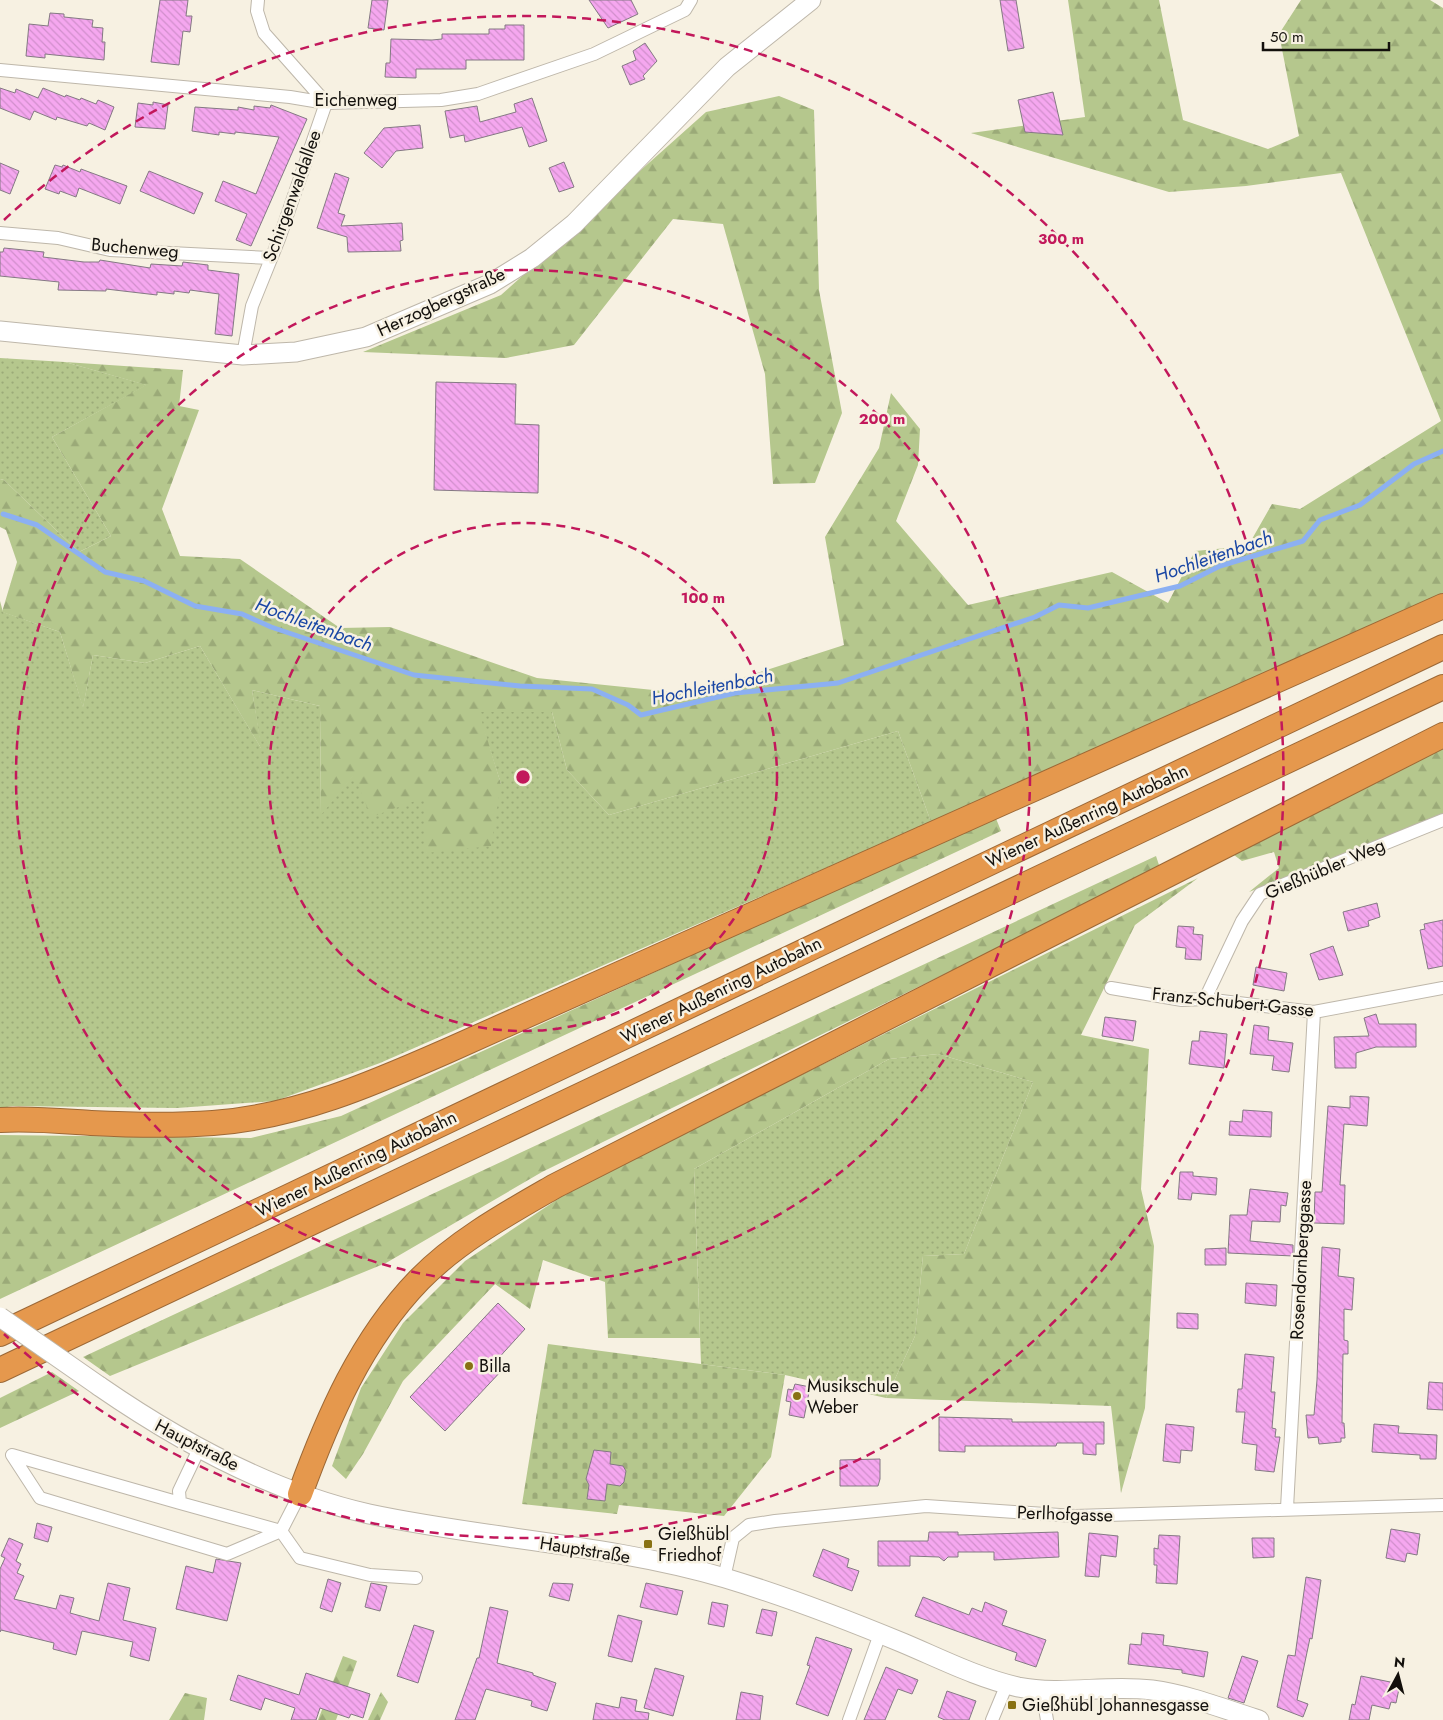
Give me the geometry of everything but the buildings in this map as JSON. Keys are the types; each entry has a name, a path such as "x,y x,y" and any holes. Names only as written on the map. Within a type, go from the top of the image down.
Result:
{"highway":[{"path":"0,1120 157,1125 211,1124 275,1115 312,1105 377,1082 1443,606"},
{"name":"Wiener Außenring Autobahn","path":"0,1334 1443,647"},
{"name":"Wiener Außenring Autobahn","path":"0,1370 1443,687"},
{"path":"300,1494 319,1443 369,1343 395,1307 420,1279 454,1250 491,1223 555,1186 1443,735"}],"main road":[{"name":"Herzogbergstraße","path":"0,331 243,355 296,352 366,337 490,284 532,258 574,224 727,67 811,0"},
{"name":"Hauptstraße","path":"0,1317 140,1414 199,1449 300,1494 366,1513 498,1537 644,1560 724,1578 809,1606 1007,1684 1042,1691 1151,1690 1202,1702 1259,1720"}],"street":[{"path":"258,0 257,10 264,33 326,103"},
{"name":"Eichenweg","path":"0,70 290,97 326,103 441,100 478,94 594,54 684,10 691,0"},
{"name":"Schirgenwaldallee","path":"243,355 252,306 326,103"},
{"name":"Buchenweg","path":"0,233 58,238 110,250 270,258"},
{"name":"Gießhübler Weg","path":"1205,999 1242,921 1260,894 1443,820"},
{"name":"Franz-Schubert-Gasse","path":"1111,988 1182,1000 1205,999 1314,1012 1443,988"},
{"name":"Rosendornberggasse","path":"1287,1508 1314,1012"},
{"path":"180,1503 179,1491 199,1449"},
{"path":"6,1453 40,1498 228,1554 282,1531 300,1494"},
{"path":"6,1453 282,1531 300,1558 370,1575 416,1578"},
{"name":"Perlhofgasse","path":"724,1578 733,1538 749,1525 776,1521 926,1506 1075,1516 1287,1508 1443,1506"},
{"path":"849,1720 880,1634"},
{"path":"992,1720 1007,1684"},
{"path":"1042,1691 1047,1720"}],"green space":[{"path":"1068,0 1159,0 1183,120 1268,149 1299,136 1279,34 1301,0 1430,0 1443,8 1443,593 931,822 898,731 609,815 567,770 552,712 479,712 501,784 491,846 426,853 426,797 371,817 354,775 321,815 320,706 252,690 262,750 200,646 145,663 93,655 83,708 60,632 2,612 17,562 6,530 0,527 0,479 4,480 79,552 111,536 52,437 146,385 65,362 183,370 179,406 199,410 162,509 180,556 240,559 340,628 390,627 537,678 692,694 844,645 825,537 879,448 891,393 920,429 918,465 896,521 968,605 1112,572 1168,603 1195,551 1248,546 1272,504 1300,509 1441,421 1341,173 1246,186 1169,192 971,133 1085,117"},
{"path":"779,96 814,110 819,290 842,413 815,483 773,484 765,374 723,224 673,219 574,345 506,358 363,352 501,295 706,112"},
{"path":"0,358 65,362 147,385 52,437 111,536 79,552 4,480 0,479"},
{"path":"0,601 3,612 60,632 83,707 93,655 145,663 200,646 261,748 252,690 320,706 321,814 354,774 427,796 426,853 501,784 478,712 552,712 567,770 609,815 898,731 931,822 380,1063 275,1101 177,1108 13,1106 0,1108"},
{"path":"1443,747 1443,814 1249,892 1279,868 1274,852 1242,861 1234,855"},
{"path":"995,816 1001,831 0,1299 0,1135 251,1138 341,1116"},
{"path":"1156,856 1160,868 542,1172 386,1263 110,1376 83,1357"},
{"path":"1198,878 1135,925 1081,1035 1149,1049 1141,1189 1154,1246 1145,1408 1121,1493 1111,1406 886,1398 915,1336 923,1256 964,1254 1033,1082 938,1054 889,1059 694,1169 700,1338 608,1338 605,1282 543,1260 530,1309 495,1284 403,1381 363,1454 346,1479 332,1466 361,1388 403,1323 465,1261 576,1187"},
{"path":"938,1054 1033,1082 964,1254 923,1256 915,1336 886,1398 785,1375 701,1364 694,1169 889,1059"},
{"path":"548,1344 785,1375 771,1457 724,1516 619,1505 617,1514 522,1504"},
{"path":"52,1372 79,1391 0,1428 0,1398"},
{"path":"343,1656 357,1661 336,1720 318,1720"},
{"path":"381,1692 388,1702 380,1720 368,1720"},
{"path":"185,1693 207,1698 204,1720 169,1720"}],"waterway":[{"name":"Hochleitenbach","path":"3,514 37,525 105,572 144,581 195,606 242,614 271,627 414,675 520,686 592,689 628,705 641,715 735,693 838,683 1035,617 1059,605 1088,608 1180,586 1220,566 1303,541 1320,520 1360,505 1414,464 1443,451"}],"place":[{"name":"Billa","path":"469,1366"},
{"name":"Musikschule Weber","path":"797,1396"},
{"name":"Gießhübl Friedhof","path":"648,1544"},
{"name":"Gießhübl Johannesgasse","path":"1012,1705"}]}
